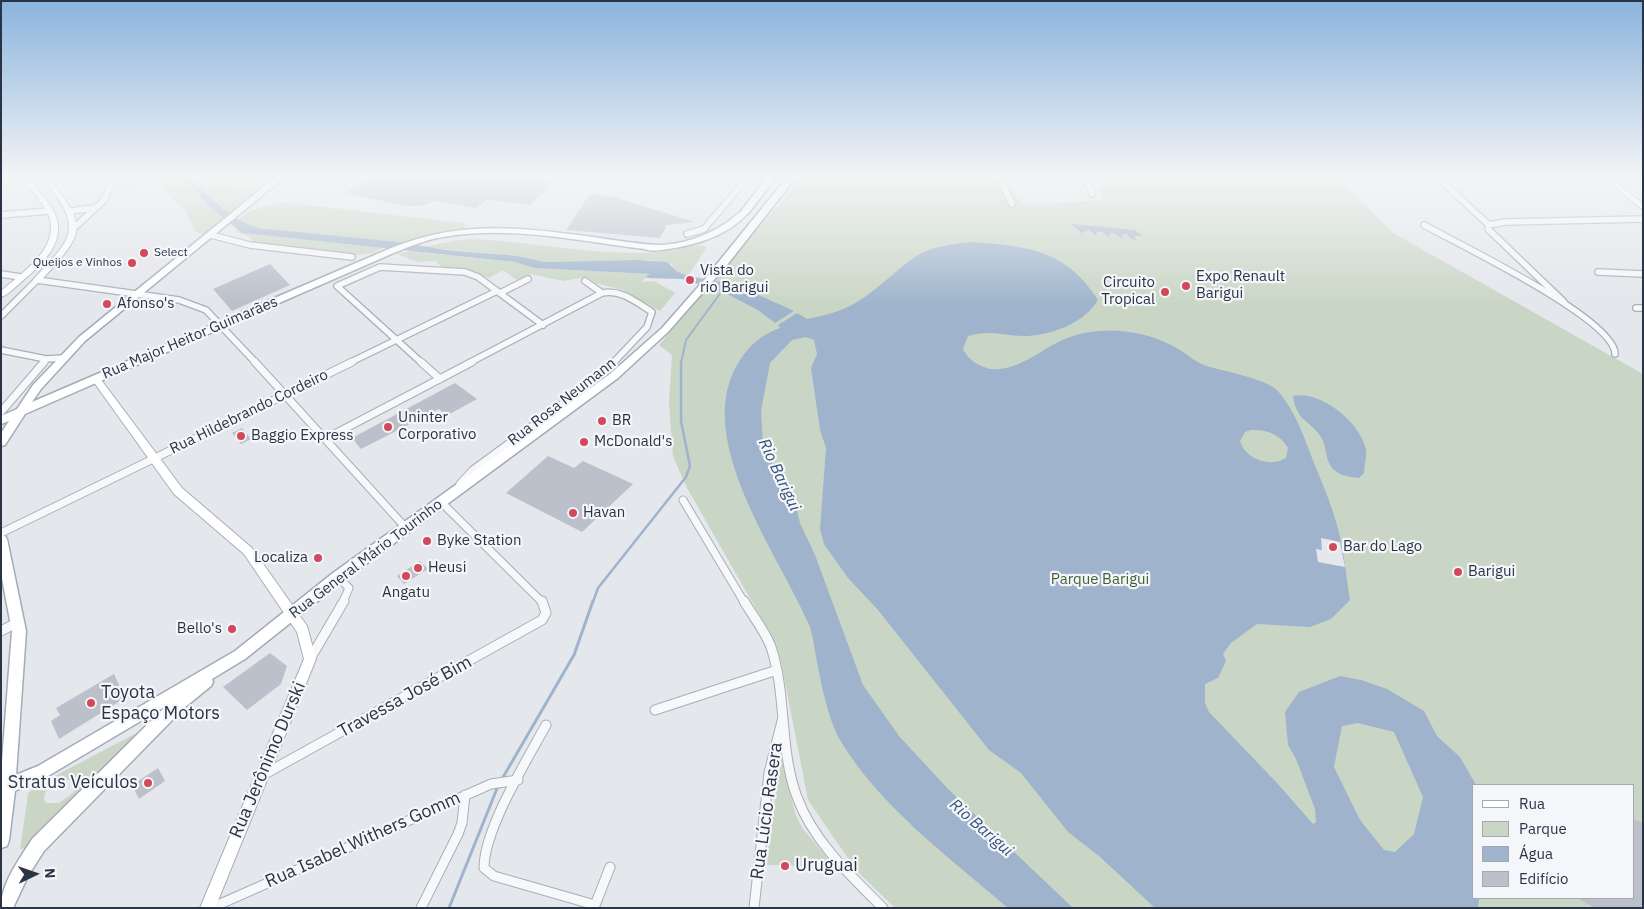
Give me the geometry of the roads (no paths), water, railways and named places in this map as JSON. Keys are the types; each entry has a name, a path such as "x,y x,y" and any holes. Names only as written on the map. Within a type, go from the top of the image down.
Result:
{"highway":[{"path":"716,272 759,218"}],"main road":[{"path":"1,442 19,412 63,358 92,330 231,218"},
{"name":"Rua Major Heitor Guimarães","path":"1,420 411,244 441,238 477,235 618,248 655,247 683,243 710,234 729,225 737,218"},
{"name":"Rua General Mário Tourinho","path":"5,788 43,771 240,655 338,577 614,376 666,330 716,272"},
{"path":"1,539 18,622 19,642 1,840"},
{"path":"4,908 22,870 38,845 179,702 240,655"},
{"path":"43,771 52,769 159,710 179,702"}],"street":[{"path":"1,295 52,245 55,228 52,218"},
{"path":"73,218 75,227"},
{"path":"1,316 38,280 70,244 75,227 84,218"},
{"path":"687,234 704,229 713,218"},
{"path":"1482,218 1489,225 1488,229 1564,302"},
{"path":"1489,225 1505,222 1643,219"},
{"path":"1424,225 1519,276 1588,318 1606,333 1614,347 1615,354"},
{"path":"214,232 250,245 352,258"},
{"path":"440,379 337,286 380,267 408,267 465,272 478,277 543,325"},
{"path":"1598,272 1643,274"},
{"path":"1,274 21,277"},
{"path":"1519,276 1536,274"},
{"name":"Rua Hildebrando Cordeiro","path":"1,533 397,340 528,279"},
{"path":"38,280 138,294 192,304 206,310 406,528"},
{"path":"325,439 602,293 585,281"},
{"name":"Rua Rosa Neumann","path":"446,499 473,470 606,370 645,329 652,318 652,312 618,292 602,293"},
{"path":"1,350 46,359 63,358"},
{"path":"1,412 46,359"},
{"path":"96,379 185,498 244,546 307,638 310,659"},
{"name":"Travessa José Bim","path":"260,777 538,624 546,613 542,601 446,499"},
{"path":"683,500 770,645 777,670 792,778 801,810 822,840 882,908"},
{"path":"310,659 348,594 348,588 338,577"},
{"path":"1,631 18,622"},
{"name":"Rua Jerônimo Durski","path":"209,908 260,777 310,659"},
{"path":"655,710 777,670"},
{"name":"Rua Lúcio Rasera","path":"754,908 769,773 783,714"},
{"path":"546,725 513,781 486,849 485,870 494,876 595,907 610,867"},
{"name":"Rua Isabel Withers Gomm","path":"209,908 491,784 513,781"},
{"path":"421,908 458,834 464,812 465,795"}],"water":[{"path":"224,218 237,218 258,228 398,242 446,250 518,256 545,262 639,260 667,262 678,272 688,276 737,285 794,311 775,323 758,310 725,293 682,279 647,278 646,276 651,274 534,268 515,262 242,233"},
{"path":"1071,224 1135,230 1143,236 1134,236 1136,239 1134,240 1126,234 1121,235 1123,238 1114,233 1108,234 1111,237 1109,237 1101,231 1096,233 1097,236 1089,230 1083,232 1084,235"},
{"name":"Rio Barigui","path":"971,242 1010,246 1043,253 1058,260 1072,270 1086,283 1098,300 1077,321 1048,333 1020,336 985,333 968,336 963,349 969,358 978,365 989,369 1009,367 1026,361 1065,339 1091,332 1133,332 1176,347 1202,364 1264,382 1278,391 1294,415 1302,432 1335,517 1350,600 1331,619 1310,627 1257,624 1231,643 1223,654 1226,661 1218,678 1205,684 1205,703 1209,712 1277,783 1313,824 1316,822 1315,809 1296,759 1288,745 1285,712 1299,692 1340,676 1361,680 1387,689 1424,711 1437,736 1460,757 1475,784 1472,784 1472,899 1479,899 1478,908 1155,908 1099,856 1068,832 1021,773 989,750 878,610 848,578 824,544 820,529 826,448 820,430 811,368 817,354 814,340 806,337 792,340 770,363 761,411 763,444 785,490 795,503 800,523 815,555 863,685 899,736 948,789 1073,908 1008,908 917,830 875,788 857,765 836,732 822,687 810,627 761,531 745,495 732,459 725,424 727,391 740,360 762,337 780,328 778,325 797,313 807,319 840,310 858,302 907,263 922,253 940,247","holes":["1262,430 1272,433 1285,443 1288,448 1286,458 1280,461 1266,462 1247,453 1240,441 1245,432","1358,723 1394,732 1423,797 1414,834 1395,852 1384,850 1360,820 1334,767 1342,726"]},
{"path":"1304,395 1316,398 1327,403 1348,419 1363,440 1366,450 1364,473 1359,478 1342,475 1330,466 1321,437 1300,416 1293,396"}],"waterway":[{"path":"681,363 686,340 722,291"},
{"path":"593,602 598,588 686,477 690,466 681,421 681,363"},
{"path":"502,779 574,655 593,601"},
{"path":"449,908 498,786"}],"place":[{"name":"Select","path":"144,253"},
{"name":"Queijos e Vinhos","path":"132,263"},
{"name":"Vista do rio Barigui","path":"690,280"},
{"name":"Expo Renault Barigui","path":"1186,286"},
{"name":"Circuito Tropical","path":"1165,292"},
{"name":"Afonso's","path":"107,304"},
{"name":"BR","path":"602,421"},
{"name":"Uninter Corporativo","path":"388,427"},
{"name":"Baggio Express","path":"241,436"},
{"name":"McDonald's","path":"584,442"},
{"name":"Havan","path":"573,513"},
{"name":"Byke Station","path":"427,541"},
{"name":"Bar do Lago","path":"1333,547"},
{"name":"Localiza","path":"318,558"},
{"name":"Heusi","path":"418,568"},
{"name":"Barigui","path":"1458,572"},
{"name":"Angatu","path":"406,576"},
{"name":"Bello's","path":"232,629"},
{"name":"Toyota Espaço Motors","path":"91,703"},
{"name":"Stratus Veículos","path":"148,783"},
{"name":"Uruguai","path":"785,866"}],"park label":[{"name":"Parque Barigui","path":"1100,580"}]}
